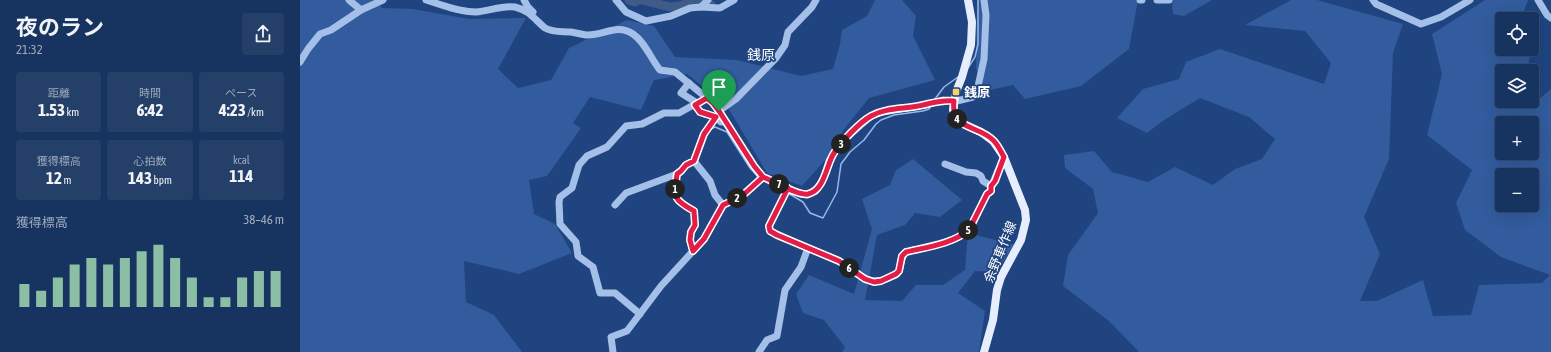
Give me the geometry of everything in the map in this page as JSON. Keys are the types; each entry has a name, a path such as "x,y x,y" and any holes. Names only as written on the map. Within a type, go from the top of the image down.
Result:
{"main road":[{"name":"余野車作線","path":"968,0 972,22 971,46 954,101 953,110 955,118 959,122 981,132 993,140 1004,157 1025,210 1026,220 1021,240 1001,277 997,290 993,320 984,352"}],"street":[{"path":"350,0 361,10"},
{"path":"300,62 320,34 331,30 361,10 383,0"},
{"path":"426,0 469,11 515,7 527,12 545,28 560,33 570,32 591,35 601,34 613,29 620,29 633,34 641,41 653,62 660,70 675,72 713,103 721,122 726,122 754,166 763,177 801,194 807,195 816,191 824,177 829,161 835,151 844,140 871,116 882,112 926,105 943,100 954,101 974,97 977,91 984,59 986,15 984,0"},
{"path":"524,0 533,12 534,18"},
{"path":"616,0 626,12 646,21 671,16 705,3 720,8 734,0"},
{"path":"614,205 626,193 677,174 686,165 694,161 704,134 717,114 736,99 776,58 785,45 788,32 812,7 816,0"},
{"path":"1157,0 1169,0"},
{"path":"1373,0 1376,4 1421,24 1441,17 1470,0"},
{"path":"1538,0 1547,15 1551,18"},
{"path":"689,83 681,93 696,104 700,112 717,114"},
{"path":"640,314 615,293 600,293 593,267 578,256 576,242 560,224 560,197 572,188 579,165 587,156 607,147 626,126 642,124 664,113 679,113 707,98"},
{"path":"788,188 769,226 770,231 839,261 865,279 874,282 881,281 899,271 902,256 906,252 938,245 964,234 969,230 987,194 991,191 991,186 995,181 1004,157"},
{"path":"694,161 710,181 715,195 723,205"},
{"path":"945,164 966,172 976,173 981,176 983,181 991,186"},
{"path":"677,174 674,193 676,198 694,211 695,225 691,232 690,240 693,251"},
{"path":"613,352 611,337 627,331 662,286 704,239 723,205 742,196 763,177"},
{"path":"759,352 767,340 777,336 785,290 801,267 808,248"}],"shaded area":[{"path":"300,0 374,0 382,8 413,9 469,19 526,18 498,69 518,88 551,80 569,48 627,20 654,26 675,57 737,60 801,76 833,69 842,30 867,16 875,0 902,0 916,16 913,36 935,80 869,98 845,128 827,158 802,186 767,173 727,106 687,74 654,80 641,110 590,97 573,123 581,128 547,176 529,180 534,214 555,224 572,253 519,274 464,261 466,302 494,315 522,352 300,352"},
{"path":"977,0 1138,0 1129,49 1081,86 1025,99 1013,85 985,91 976,69"},
{"path":"1172,0 1212,0 1184,16 1173,14"},
{"path":"1291,0 1317,0 1403,24 1393,53 1389,159 1364,217 1380,254 1360,301 1377,301 1423,280 1433,316 1471,315 1479,285 1542,283 1550,275 1501,257 1465,230 1456,203 1472,170 1427,135 1442,74 1432,34 1485,0 1528,0 1524,12 1495,12 1495,56 1530,56 1528,64 1495,64 1495,108 1539,108 1539,99 1551,89 1551,352 1139,352 1109,321 1063,286 1068,255 1098,213 1093,189 1065,168 1064,155 1094,151 1112,172 1148,182 1175,167 1213,185 1235,169 1262,159 1275,139 1249,117 1200,98 1164,120 1147,133 1117,118 1143,89 1179,79 1186,62 1220,49 1324,84 1331,63 1305,31 1245,25"},
{"path":"913,159 962,200 940,217 915,213 905,225 877,235 865,300 902,301 916,285 943,285 965,270 968,233 1015,245 996,272 975,271 958,293 985,311 979,352 842,352 845,347 824,320 803,313 796,294 809,275 854,294 872,229 862,199 890,185 896,170"}],"waterway":[{"path":"629,0 635,2 638,0"},
{"path":"642,0 670,7 693,2 711,5"},
{"path":"968,68 975,57 978,44 978,0"},
{"path":"935,99 944,87 958,77"},
{"path":"788,193 803,202 810,213 823,218 837,192 841,164 850,152 864,140 876,124 881,120 894,115 923,111 929,109 931,106"},
{"path":"711,129 715,127 727,132 750,168 758,177"},
{"path":"770,184 785,191"}],"place":[{"name":"銭原","path":"956,92"}],"district":[{"name":"銭原","path":"761,55"}],"route":[{"path":"719,111 707,98 695,105 700,112 716,117 704,134 694,161 686,165 677,174 674,193 676,198 694,211 695,225 691,232 690,240 693,251 704,239 723,205 742,196 763,177 788,188 801,194 807,195 816,191 824,177 829,161 844,140 871,116 882,112 917,107 943,100 954,101 953,110 955,118 959,122 981,132 993,140 1004,157 995,181 991,186 991,191 987,194 969,230 947,242 906,252 902,256 899,271 896,274 881,281 874,282 865,279 839,261 770,231 769,226 788,188 763,177 754,166 719,111"}]}
